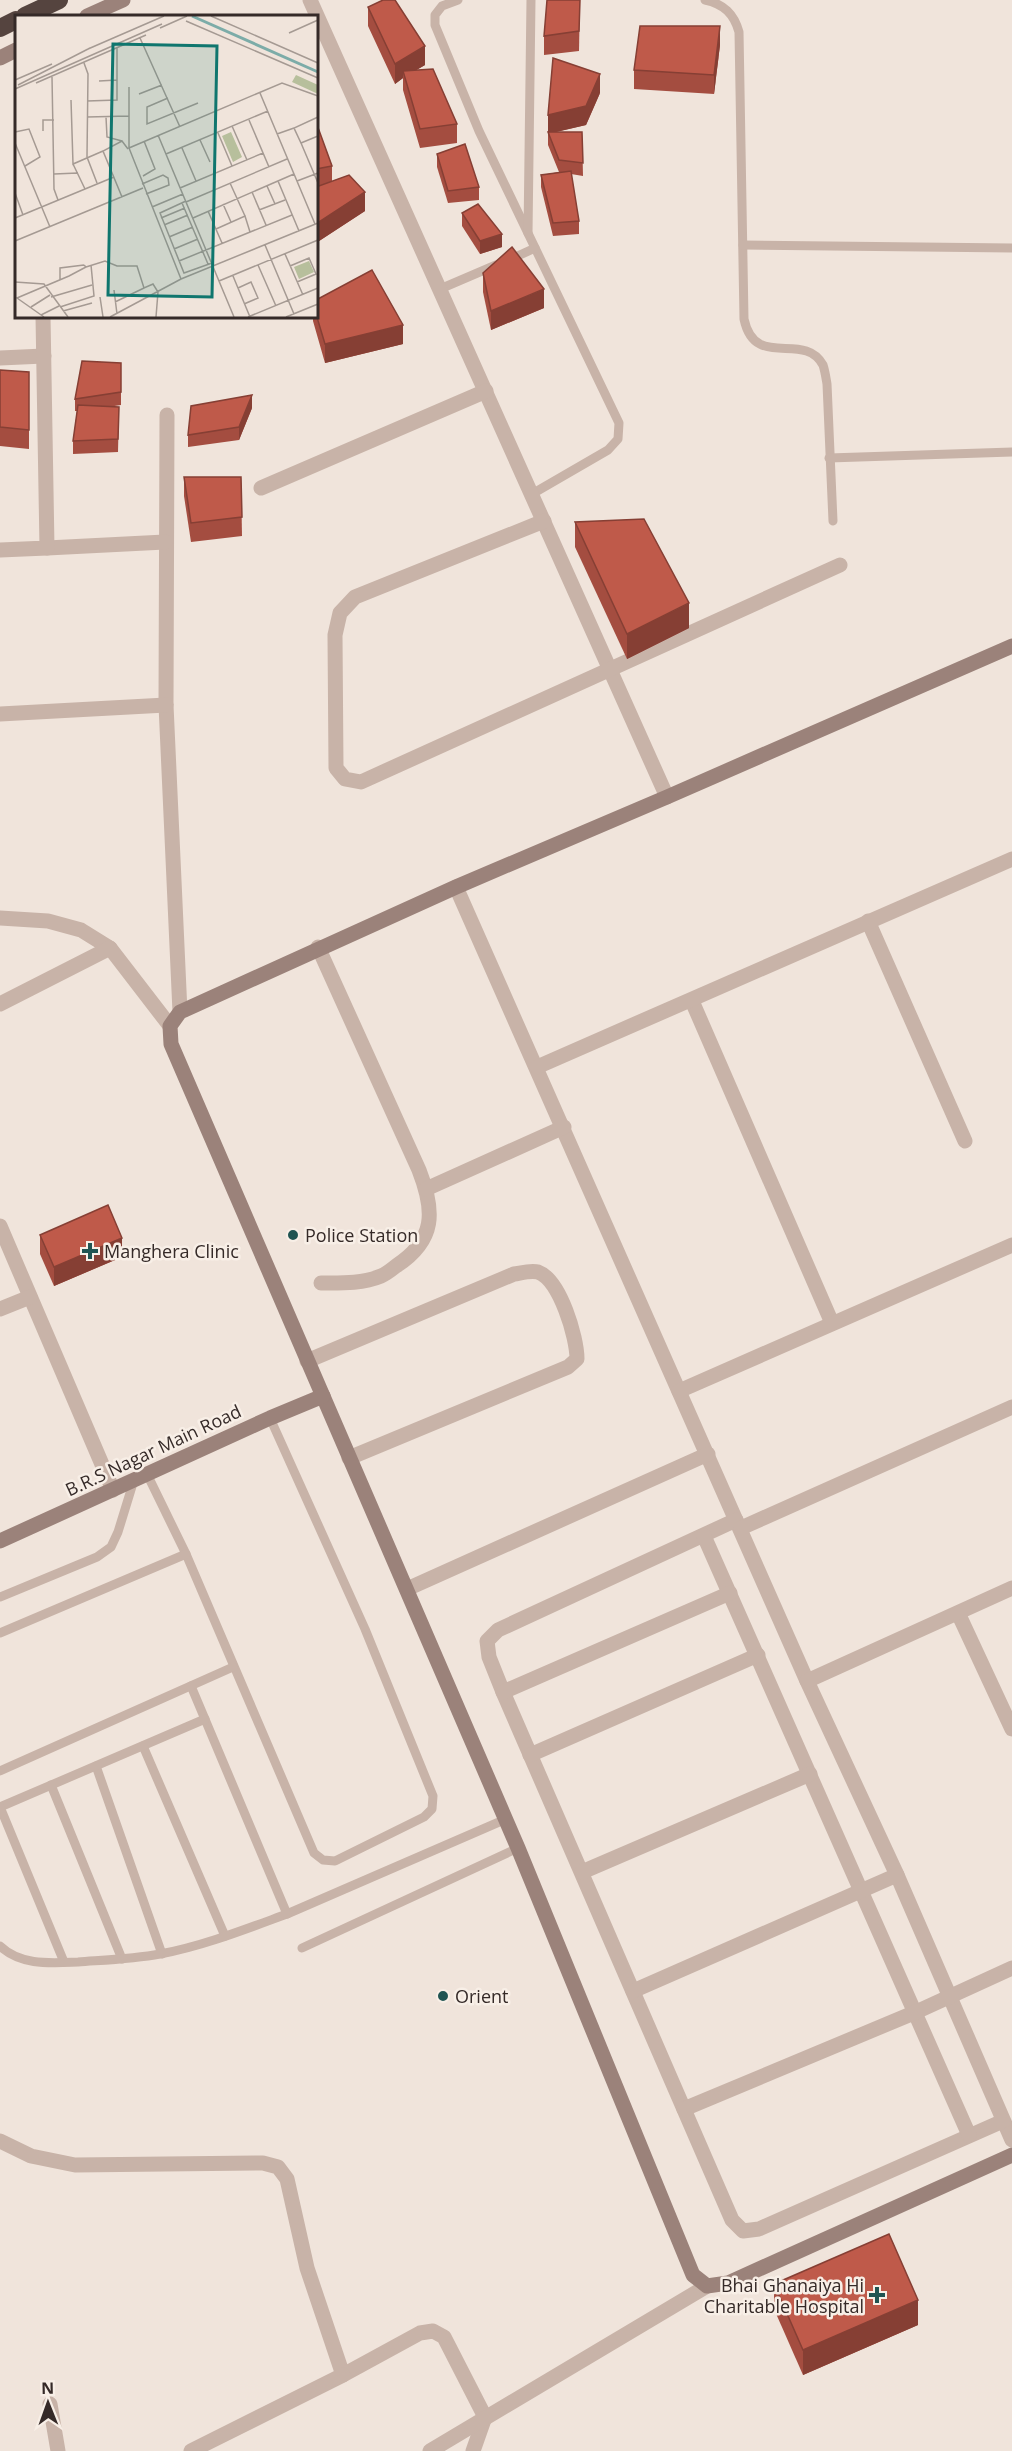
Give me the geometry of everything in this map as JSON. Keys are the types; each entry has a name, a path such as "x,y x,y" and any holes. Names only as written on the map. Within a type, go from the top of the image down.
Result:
{"highway":[{"path":"27,15 59,0"},
{"path":"0,28 15,20"}],"street":[{"path":"89,15 123,0"},
{"path":"312,1 667,797"},
{"path":"0,58 15,50"},
{"path":"43,318 47,548"},
{"path":"0,358 44,356"},
{"path":"261,488 486,391"},
{"path":"167,415 166,705 180,1012"},
{"path":"544,521 355,597 340,613 335,635 336,768 345,780 361,782 840,565"},
{"path":"0,550 165,542"},
{"path":"170,1026 180,1012 318,947 1012,646"},
{"path":"0,714 166,705"},
{"path":"537,1067 1012,859"},
{"path":"456,887 807,1681 897,1875 1012,2140"},
{"path":"0,918 48,921 81,930 110,948 170,1026 171,1044 506,1819 693,2275 707,2286"},
{"path":"868,921 965,1141"},
{"path":"318,947 426,1190 430,1212 425,1240 408,1259 381,1276 353,1283 321,1283"},
{"path":"0,1004 110,948"},
{"path":"692,1001 832,1323"},
{"path":"426,1190 564,1127"},
{"path":"0,1226 113,1490"},
{"path":"679,1391 1012,1245"},
{"path":"307,1361 514,1274 536,1271 549,1279 559,1295 578,1345 577,1359 568,1368 350,1458"},
{"path":"0,1309 30,1297"},
{"name":"B.R.S Nagar Main Road","path":"0,1541 323,1396"},
{"path":"1003,2121 759,2229 743,2231 732,2220 530,1755 489,1657 487,1641 498,1630 704,1536 739,1524 1012,1407"},
{"path":"407,1589 708,1454"},
{"path":"704,1536 969,2135"},
{"path":"807,1681 1012,1588"},
{"path":"503,1692 729,1593"},
{"path":"958,1613 1012,1729"},
{"path":"530,1755 758,1655"},
{"path":"582,1872 810,1774"},
{"path":"633,1991 897,1875"},
{"path":"684,2109 916,2012 1012,1968"},
{"path":"0,2141 31,2156 75,2165 264,2163 278,2167 287,2179 307,2268 343,2375"},
{"path":"430,2451 707,2286 728,2283 1012,2155"},
{"path":"191,2451 343,2375 420,2333 433,2331 444,2337 485,2417 473,2451"},
{"path":"50,2404 58,2451"}],"lane":[{"path":"458,0 442,6 435,15 435,25 479,130 619,423 618,439 608,450 531,494"},
{"path":"528,235 531,0"},
{"path":"705,0 715,2 727,9 735,20 739,32 744,319 747,333 757,344 772,348 799,349 815,355 823,366 827,384 833,521"},
{"path":"743,245 1012,248"},
{"path":"440,290 535,249"},
{"path":"829,458 1012,452"},
{"path":"141,1477 186,1554 314,1853 323,1860 335,1861 424,1817 432,1809 433,1796 365,1629 270,1418"},
{"path":"0,1597 97,1557 111,1547 141,1477"},
{"path":"0,1633 186,1554"},
{"path":"0,1771 233,1667"},
{"path":"191,1686 287,1914"},
{"path":"64,1962 0,1807 205,1719"},
{"path":"144,1746 225,1936"},
{"path":"96,1766 162,1954"},
{"path":"51,1785 122,1959"},
{"path":"0,1946 9,1955 42,1963 122,1959 162,1954 225,1936 287,1914 506,1819"},
{"path":"302,1948 518,1848"}],"building":[{"path":"383,0 395,0 425,46 395,64 368,7"},
{"path":"547,0 580,0 579,31 544,36"},
{"path":"640,26 720,26 714,75 634,70"},
{"path":"553,58 600,74 586,106 548,115"},
{"path":"433,69 457,124 420,129 403,71"},
{"path":"318,128 332,166 318,169"},
{"path":"548,132 582,132 583,163 559,160"},
{"path":"465,144 479,187 448,191 437,154"},
{"path":"571,171 579,221 553,223 541,175"},
{"path":"349,175 365,192 318,223 318,186"},
{"path":"478,204 502,234 480,241 462,213"},
{"path":"512,247 544,289 491,311 483,273"},
{"path":"372,270 403,325 325,344 317,318 318,299"},
{"path":"82,361 121,363 121,392 75,399"},
{"path":"0,370 29,372 29,430 0,427"},
{"path":"252,395 239,427 188,435 191,406"},
{"path":"78,405 119,407 118,439 73,441"},
{"path":"184,477 241,477 242,517 191,523"},
{"path":"644,519 689,603 627,634 575,522"},
{"path":"108,1205 122,1238 54,1267 40,1235"},
{"path":"889,2234 918,2300 803,2350 774,2284"}],"place":[{"name":"Police Station","path":"293,1235"},
{"name":"Manghera Clinic","path":"90,1251"},
{"name":"Orient","path":"443,1996"},
{"name":"Bhai Ghanaiya Hi Charitable Hospital","path":"877,2295"}]}
